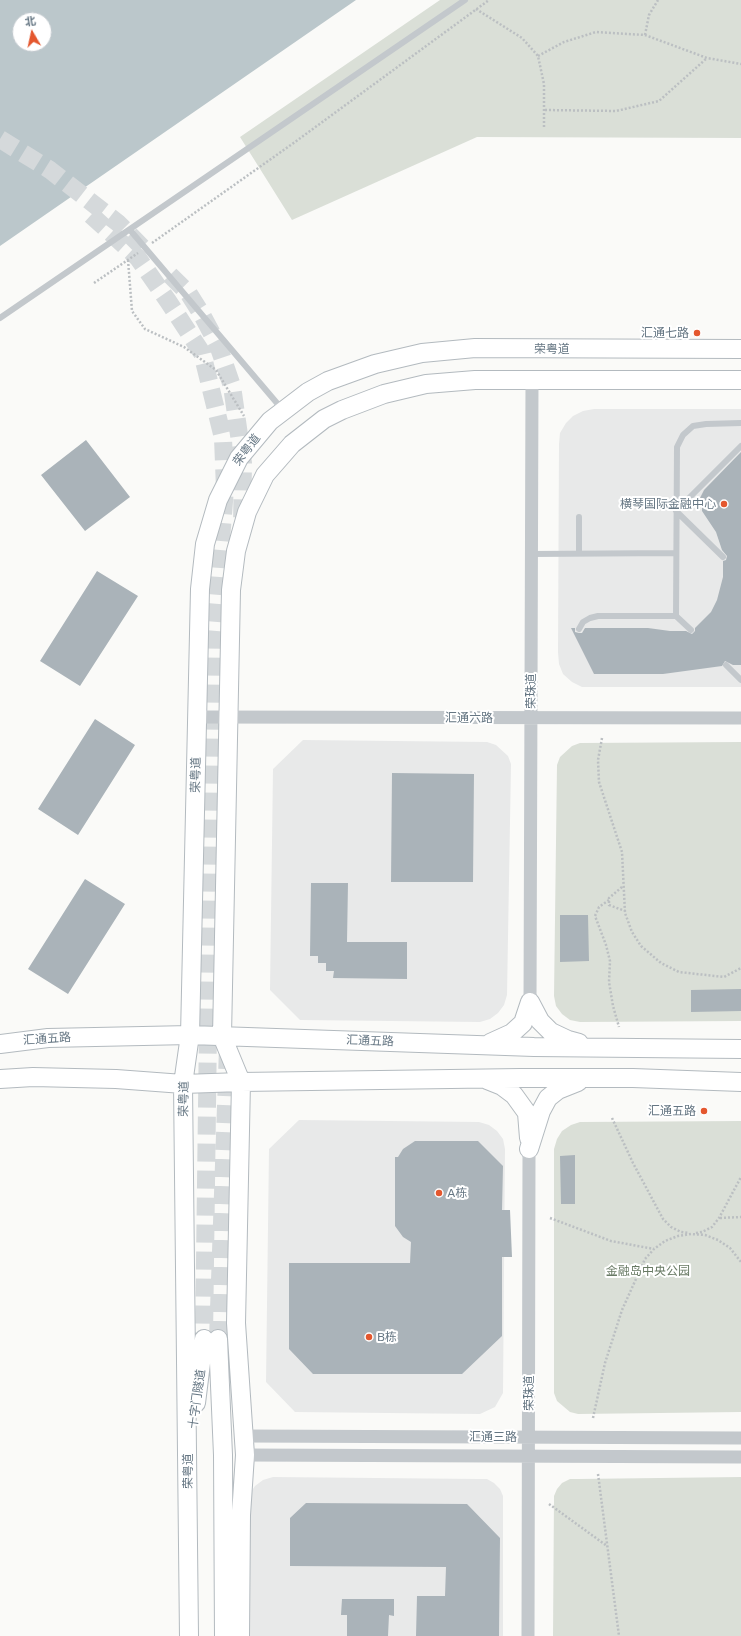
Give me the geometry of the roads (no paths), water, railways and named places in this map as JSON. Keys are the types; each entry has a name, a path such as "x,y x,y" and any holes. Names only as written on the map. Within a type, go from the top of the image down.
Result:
{"street":[{"name":"荣粤道","path":"188,1636 188,1459 183,1084 190,1035 200,589 203,552 210,522 224,486 239,458 254,438 283,410 308,392 328,381 375,364 422,353 475,348 741,349"},
{"name":"荣珠道","path":"530,1002 532,380"},
{"path":"240,1636 240,1515 245,1456 236,1323 241,1082 222,1036 231,590 236,550 245,518 265,475 278,459 302,435 324,419 342,410 384,394 426,384 448,381 741,380"},
{"name":"汇通六路","path":"197,717 741,718"},
{"path":"483,1045 497,1041 512,1033 523,1023 530,1002"},
{"path":"530,1002 540,1021 551,1032 568,1040 596,1048"},
{"name":"汇通五路","path":"0,1044 48,1038 190,1035 596,1048 741,1049"},
{"path":"0,1079 33,1077 116,1079 183,1084 241,1082 633,1078 741,1082"},
{"path":"484,1079 502,1086 514,1095 527,1113 530,1149"},
{"path":"530,1149 541,1111 548,1098 558,1090 588,1079"},
{"name":"荣珠道","path":"528,1636 530,1149"},
{"name":"十字门隧道","path":"188,1459 201,1370 211,1339 223,1455 224,1636"},
{"name":"汇通三路","path":"244,1436 741,1438"},
{"name":"汇通三路","path":"245,1456 741,1457"}],"lane":[{"path":"0,318 465,0"},
{"path":"130,230 283,410"},
{"path":"676,616 677,447 683,435 688,430 700,424 741,423"},
{"path":"676,511 741,446"},
{"path":"676,511 723,558"},
{"path":"579,517 579,553"},
{"path":"532,554 676,554"},
{"path":"579,629 587,620 598,616 676,616 691,630"},
{"path":"726,665 741,680"}],"tunnel":[{"path":"0,139 50,170 118,223 142,247"},
{"path":"91,215 138,258 202,353 223,438 225,489 213,641 204,1339"},
{"path":"170,275 189,294 201,313 218,345 232,386 243,463 242,525"},
{"path":"218,1339 228,1048"}],"place":[{"name":"汇通七路","path":"697,333"},
{"name":"横琴国际金融中心","path":"724,504"},
{"name":"汇通五路","path":"704,1111"},
{"name":"A栋","path":"439,1193"},
{"name":"B栋","path":"369,1337"}],"park label":[{"name":"金融岛中央公园","path":"648,1271"}]}
